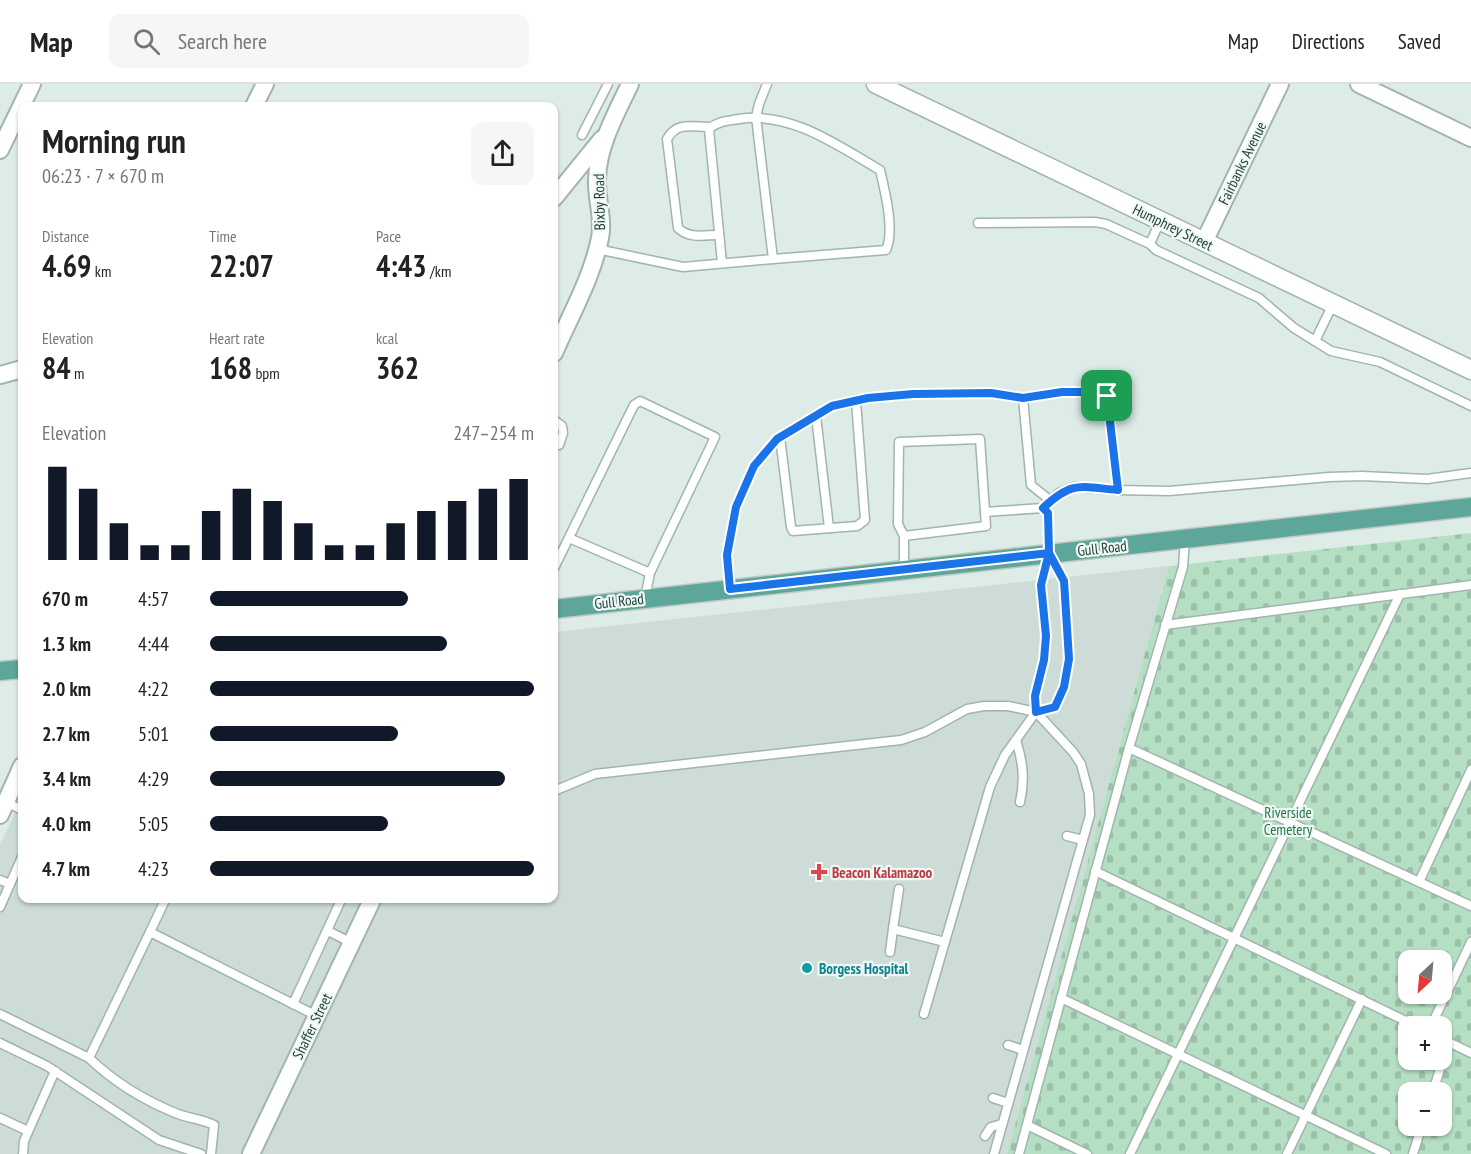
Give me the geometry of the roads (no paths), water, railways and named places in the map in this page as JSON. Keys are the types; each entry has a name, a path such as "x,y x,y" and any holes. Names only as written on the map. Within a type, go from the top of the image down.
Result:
{"main road":[{"name":"Gull Road","path":"558,609 1471,507"},
{"path":"0,671 18,669"}],"street":[{"path":"23,102 32,84"},
{"path":"256,102 265,84"},
{"name":"Humphrey Street","path":"876,84 1471,370"},
{"name":"Fairbanks Avenue","path":"1204,242 1280,84"},
{"path":"1359,84 1471,138"},
{"name":"Bixby Road","path":"558,344 597,249 601,224 597,175 607,133 625,85"},
{"path":"0,150 18,113"},
{"path":"558,193 607,133"},
{"path":"0,375 18,370"},
{"path":"3,808 18,775"},
{"name":"Shaffer Street","path":"251,1154 371,903"}],"lane":[{"path":"582,135 608,84"},
{"path":"767,84 756,117 772,259"},
{"path":"597,249 683,267 886,250 890,242 886,199 880,170 793,123 756,117 717,123 711,127 679,127 672,130 667,139 678,228 684,234 691,236 719,234"},
{"path":"711,127 709,129 722,263"},
{"path":"1150,244 1160,221"},
{"path":"978,223 1095,222 1106,224 1259,298 1294,328 1331,351 1380,362 1471,406"},
{"path":"1315,341 1333,304"},
{"path":"730,589 727,555 736,507 754,466 780,437 832,406 868,398 913,394 991,393 1023,398 1062,392 1098,392 1107,396 1118,490"},
{"path":"1023,398 1031,485 1051,501"},
{"path":"558,560 634,405 640,401 715,437 650,573 645,599"},
{"path":"780,437 793,531 857,526 865,520 856,401"},
{"path":"816,416 829,528"},
{"path":"558,423 562,426 563,433 559,445"},
{"path":"904,536 986,526 980,440 899,442 898,524 904,536 904,570"},
{"path":"985,512 1043,508 1059,493 1073,487 1169,491 1329,477 1427,479 1471,473"},
{"path":"924,1014 990,786 1005,755 1036,712 1035,696 1044,660 1046,636 1041,585 1049,553 1048,513 1043,508"},
{"path":"569,538 650,573"},
{"path":"1019,1154 1129,748 1183,567 1185,539"},
{"path":"558,789 595,774 901,740 925,732 967,709 984,706 1008,706 1036,712 1055,707 1064,687 1069,659 1064,581 1049,553"},
{"path":"1165,625 1471,585"},
{"path":"1130,1154 1400,594"},
{"path":"994,1154 1090,815 1089,794 1081,764 1073,752 1036,712"},
{"path":"1016,740 1022,759 1023,786 1020,802"},
{"path":"1129,748 1471,906"},
{"path":"1419,882 1471,770"},
{"path":"3,808 18,810"},
{"path":"1067,836 1083,840"},
{"path":"0,907 18,866"},
{"path":"1095,871 1398,1017"},
{"path":"0,880 10,884"},
{"path":"890,952 899,889"},
{"path":"89,1058 164,903"},
{"path":"293,1004 340,903"},
{"path":"894,929 945,942"},
{"path":"328,931 353,943"},
{"path":"150,932 317,1016"},
{"path":"1436,1016 1471,942"},
{"path":"1061,998 1386,1154"},
{"path":"1287,1154 1362,999"},
{"path":"0,1014 89,1058 105,1074 129,1091 175,1113 214,1125 210,1154"},
{"path":"0,1043 55,1071 159,1140 201,1154"},
{"path":"1452,1044 1471,1053"},
{"path":"1008,1045 1023,1050"},
{"path":"23,1154 24,1141 55,1071"},
{"path":"993,1098 1008,1102"},
{"path":"0,1118 28,1131"},
{"path":"986,1136 991,1128 1002,1124"},
{"path":"1027,1125 1087,1154"},
{"path":"1413,1154 1419,1136"}],"place":[{"name":"Beacon Kalamazoo","path":"819,872"},
{"name":"Borgess Hospital","path":"807,968"}],"park label":[{"name":"Riverside Cemetery","path":"1288,820"}]}
